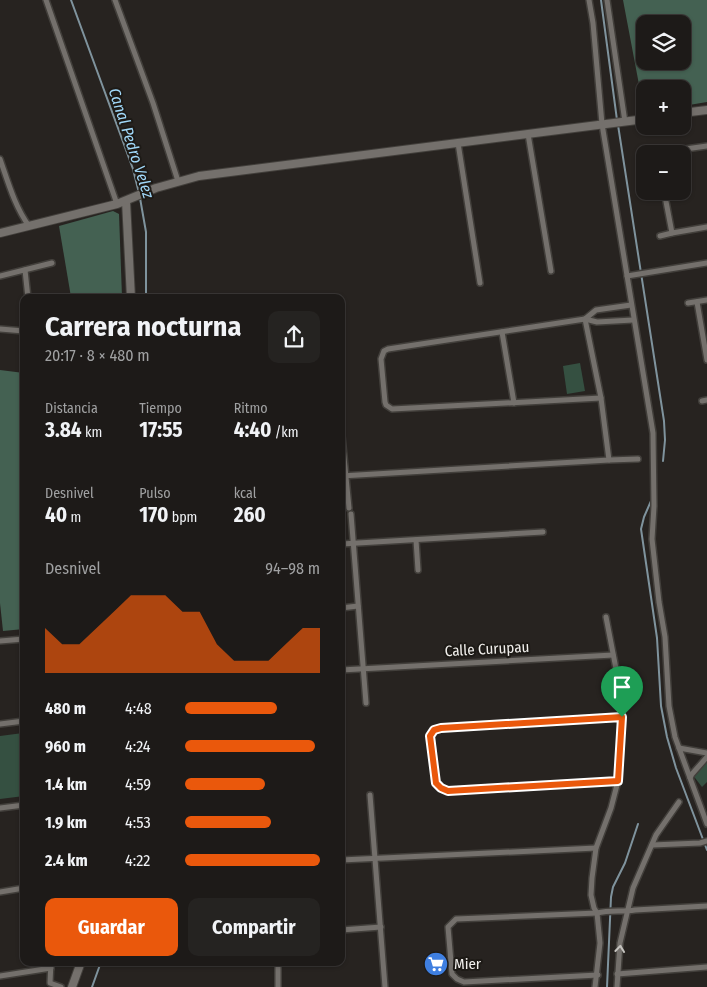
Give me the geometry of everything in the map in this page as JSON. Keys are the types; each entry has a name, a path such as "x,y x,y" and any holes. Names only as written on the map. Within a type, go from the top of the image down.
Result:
{"street":[{"path":"46,0 117,204"},
{"path":"116,0 153,103 178,181"},
{"path":"589,0 593,23 602,124 653,433 654,506 652,540 665,637 669,706 675,737 707,824"},
{"path":"607,0 619,122"},
{"path":"691,112 707,110"},
{"path":"0,233 117,204 151,190 199,176 636,120"},
{"path":"528,134 551,271"},
{"path":"458,143 480,282"},
{"path":"691,148 707,146"},
{"path":"0,159 22,217 29,226"},
{"path":"666,200 672,232"},
{"path":"126,201 131,294"},
{"path":"660,236 672,232 707,227"},
{"path":"0,276 52,263"},
{"path":"627,276 707,263"},
{"path":"24,270 27,294"},
{"path":"688,303 707,300"},
{"path":"697,302 706,345 707,360"},
{"path":"585,319 596,310 631,305"},
{"path":"585,319 601,398 609,460"},
{"path":"601,398 392,409 385,402 381,359 383,349 585,319 596,322 634,320"},
{"path":"0,329 20,331"},
{"path":"502,332 514,403"},
{"path":"345,476 638,459"},
{"path":"345,482 349,508"},
{"path":"350,514 366,703"},
{"path":"345,544 543,532"},
{"path":"416,540 418,570"},
{"path":"345,608 358,606"},
{"path":"595,987 598,975 600,943 597,913 590,895 596,848 611,808 618,781 622,717 618,679 606,617"},
{"path":"0,641 20,638"},
{"name":"Calle Curupau","path":"345,670 613,655"},
{"path":"618,781 448,791 436,783 430,736 434,730 441,728 622,717"},
{"path":"0,724 20,721"},
{"path":"679,748 707,753"},
{"path":"690,778 707,757"},
{"path":"370,795 385,987"},
{"path":"617,987 620,943 638,873 656,835 679,802"},
{"path":"0,808 20,806"},
{"path":"652,845 700,843 706,841"},
{"path":"345,860 596,848"},
{"path":"0,892 20,889"},
{"path":"598,975 464,982 452,974 448,927 456,919 707,906"},
{"path":"345,930 381,927"},
{"path":"0,976 46,966"},
{"path":"51,966 49,985 61,987"},
{"path":"72,987 80,966"},
{"path":"278,966 278,987"},
{"path":"617,974 707,967"}],"green space":[{"path":"623,0 707,0 707,102 691,105 691,80 638,80 636,70 691,70 691,15 636,15 636,69"},
{"path":"113,211 119,214 122,294 70,294 59,226"},
{"path":"580,363 585,391 567,394 563,366"},
{"path":"0,370 20,372 20,629 3,631 0,603"},
{"path":"20,733 20,796 0,799 0,736"},
{"path":"707,758 707,782 702,787 692,774"}],"waterway":[{"name":"Canal Pedro Velez","path":"71,0 133,169 139,193"},
{"path":"601,0 617,120"},
{"path":"618,125 664,421 663,461"},
{"name":"Canal Pedro Velez","path":"140,198 146,232 146,294"},
{"path":"651,501 641,529 657,638 661,706 676,768 707,850"},
{"path":"607,987 611,897 613,887 625,863 638,824"},
{"name":"Canal Pedro Velez","path":"92,987 100,966"}],"place":[{"name":"Mier","path":"436,964"}],"route":[{"path":"622,717 618,781 448,791 436,783 430,736 434,730 441,728 622,717"}]}
